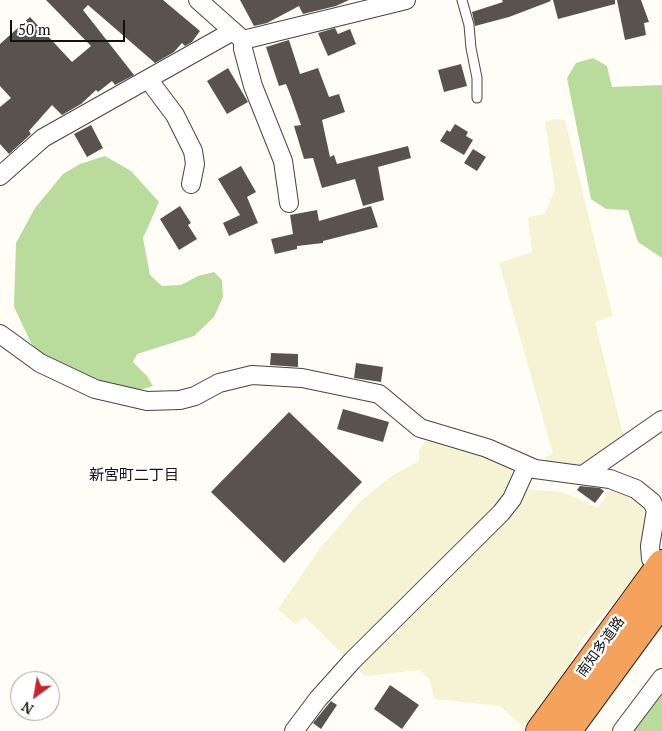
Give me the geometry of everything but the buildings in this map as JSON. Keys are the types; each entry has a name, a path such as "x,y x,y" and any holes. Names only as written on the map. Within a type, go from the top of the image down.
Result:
{"highway":[{"name":"南知多道路","path":"540,731 657,561"},
{"name":"南知多道路","path":"567,731 662,602"}],"street":[{"path":"198,0 238,36 253,86 283,161 289,203"},
{"path":"0,176 43,138 148,79 238,36 364,5 406,0"},
{"path":"148,79 175,116 193,151 195,164 191,184"},
{"path":"0,334 40,363 95,389 147,402 180,400 195,396 219,383 252,375 302,378 379,394 420,428 510,456 527,466 546,471 582,475 623,483 645,496 652,502 656,516 650,546 657,561"},
{"path":"582,475 662,420"},
{"path":"294,731 318,699 352,661 501,513 512,499 527,466"},
{"path":"622,731 662,678"}],"lane":[{"path":"462,0 469,25 477,78 477,98"}],"shaded area":[{"path":"556,119 565,120 613,316 595,322 624,438 582,469 547,467 545,457 553,454 499,263 532,252 528,217 545,214 555,189 545,122"},
{"path":"433,438 484,456 512,469 511,484 525,489 563,492 598,508 612,487 627,491 642,503 647,518 646,564 584,637 559,683 523,727 500,706 434,699 430,680 420,670 365,676 305,617 295,624 278,609 321,547 360,502 390,477 419,461 419,451 425,441"}],"green space":[{"path":"593,58 607,66 612,87 662,85 662,258 638,242 628,210 606,209 591,199 567,78 576,63"},
{"path":"105,156 131,171 159,202 143,238 150,275 162,286 181,285 198,276 214,272 222,280 223,297 214,317 194,336 137,354 133,362 147,376 153,386 134,392 101,383 41,355 31,343 14,307 16,243 35,208 63,174 80,164"},
{"path":"662,693 662,731 632,731 650,708"}],"district":[{"name":"新宮町二丁目","path":"134,476"}]}
